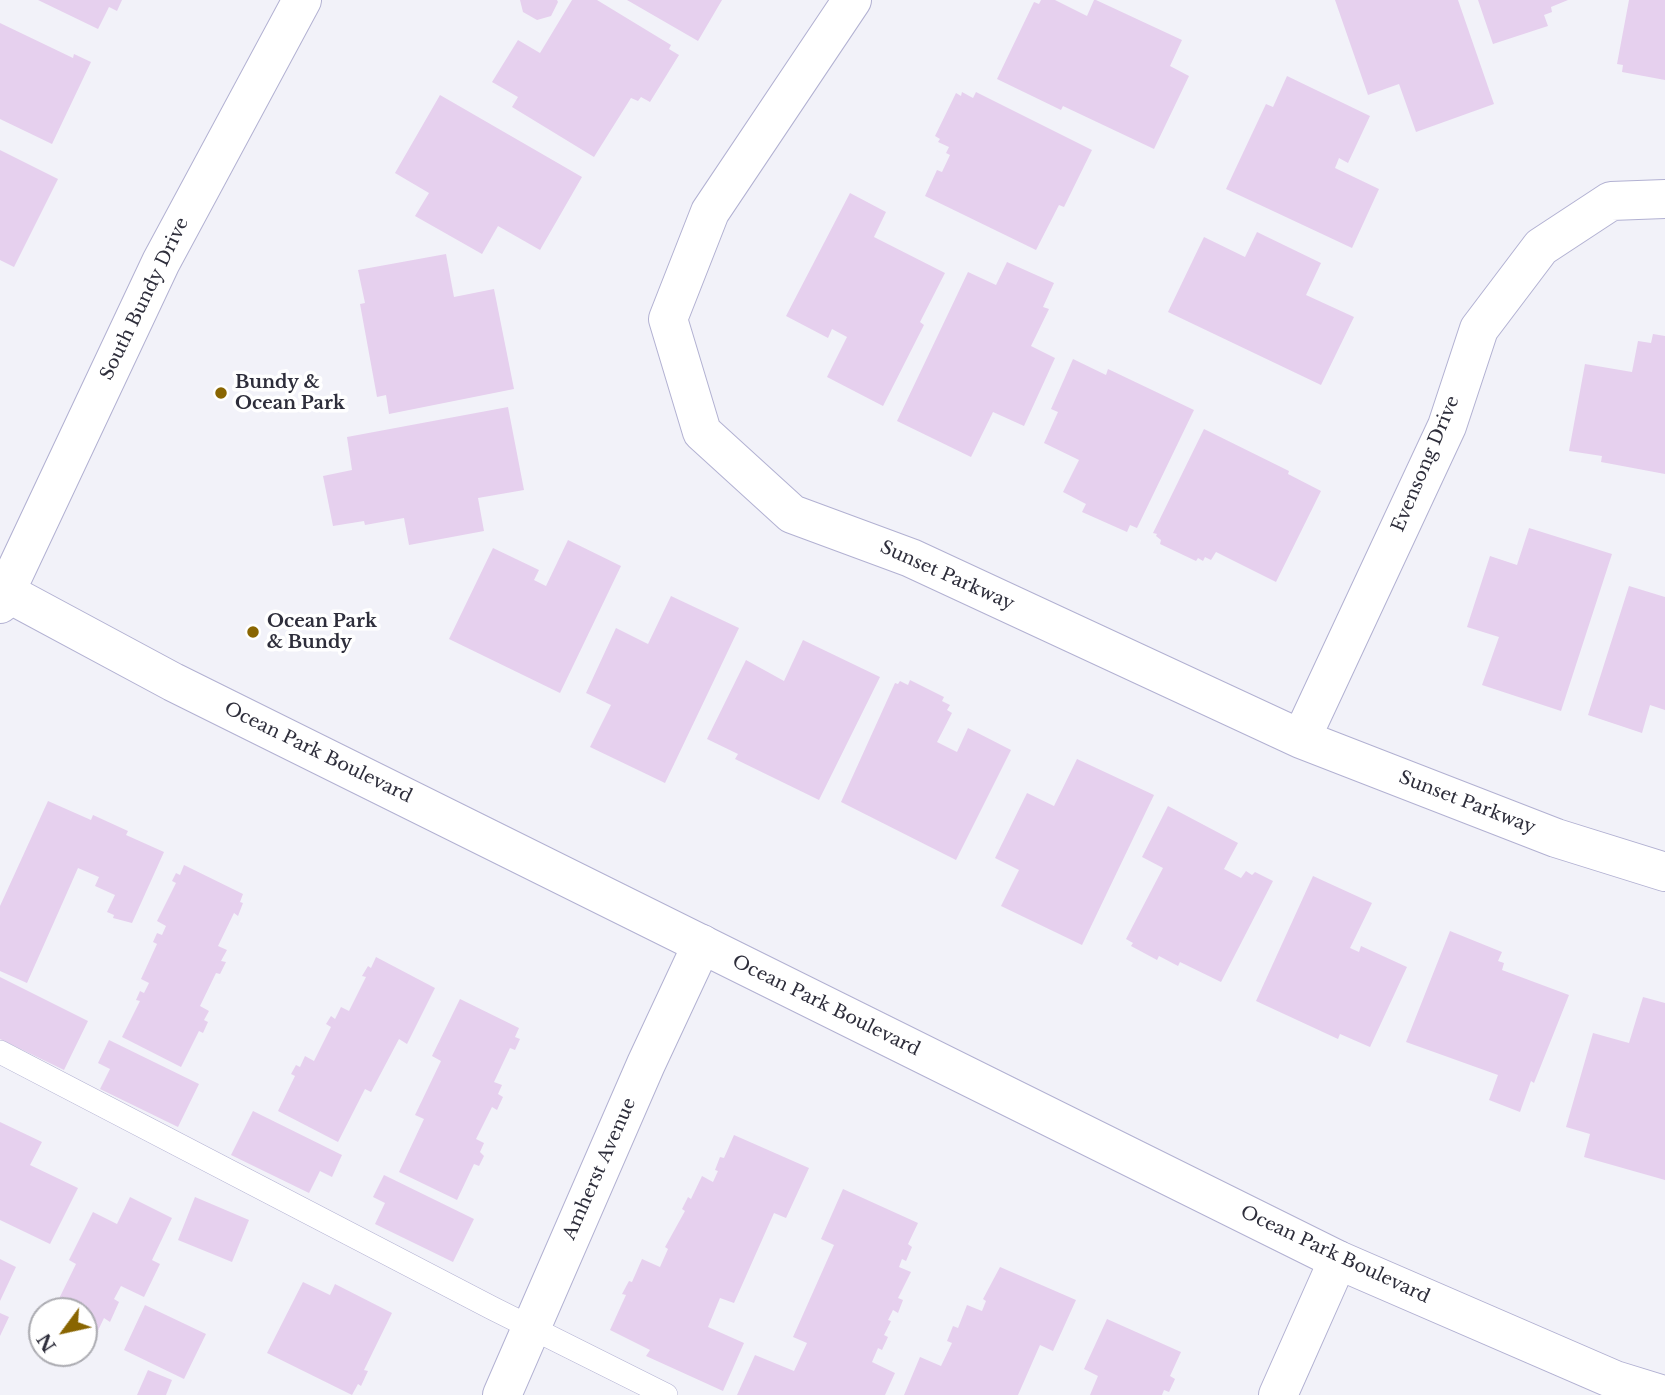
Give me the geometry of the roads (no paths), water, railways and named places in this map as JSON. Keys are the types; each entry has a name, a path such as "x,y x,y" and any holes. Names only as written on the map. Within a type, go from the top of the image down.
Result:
{"street":[{"name":"South Bundy Drive","path":"2,595 161,262 302,0"},
{"name":"Sunset Parkway","path":"852,0 709,212 668,319 702,432 792,514 911,558 1301,739 1556,838 1665,872"},
{"name":"Evensong Drive","path":"1301,739 1447,426 1479,329 1541,247 1611,201 1665,199"},
{"name":"Ocean Park Boulevard","path":"2,595 1338,1260 1615,1380 1664,1395"},
{"name":"Amherst Avenue","path":"502,1395 650,1056 702,944"},
{"path":"1278,1395 1338,1260"}],"lane":[{"path":"0,1052 531,1328 666,1395"}],"place":[{"name":"Bundy & Ocean Park","path":"221,393"},
{"name":"Ocean Park & Bundy","path":"253,632"}]}
